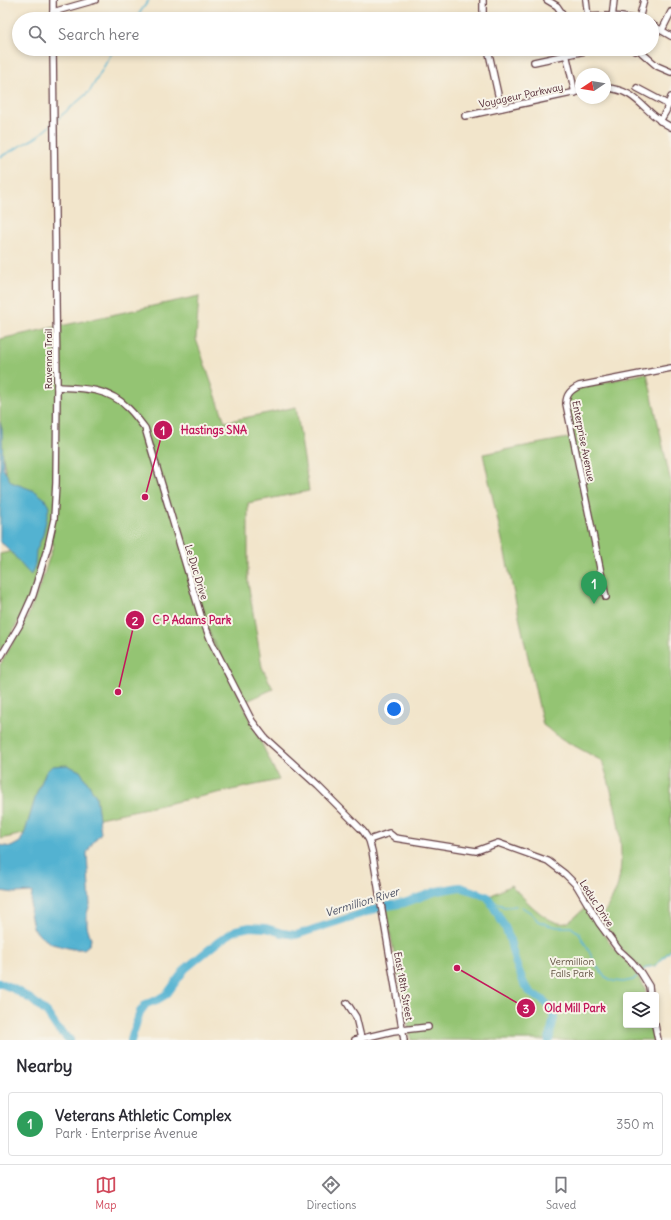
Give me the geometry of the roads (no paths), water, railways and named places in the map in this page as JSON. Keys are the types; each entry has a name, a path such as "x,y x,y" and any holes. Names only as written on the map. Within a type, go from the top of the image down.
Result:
{"street":[{"path":"53,0 53,12 94,0"},
{"path":"483,0 483,12"},
{"path":"547,0 557,3 562,12"},
{"path":"586,0 587,12"},
{"path":"613,12 614,0"},
{"path":"641,12 644,0"},
{"path":"662,30 671,12"},
{"path":"659,28 671,36"},
{"name":"Ravenna Trail","path":"0,658 19,626 34,595 52,526 56,483 57,386 54,56"},
{"path":"490,56 501,108"},
{"path":"534,62 553,56"},
{"path":"567,56 574,93"},
{"path":"645,56 657,66 671,72"},
{"path":"611,88 628,93 636,98 660,121 671,126"},
{"path":"637,88 668,104"},
{"name":"Voyageur Parkway","path":"465,116 574,93"},
{"path":"660,121 671,97"},
{"name":"Enterprise Avenue","path":"606,597 566,399 572,389 579,386 671,368"},
{"name":"Le Duc Drive","path":"57,386 89,388 117,398 127,406 145,428 201,616 212,643 252,721 265,738 318,786 363,831 369,840"},
{"name":"Leduc Drive","path":"369,840 389,832 395,838 476,851 498,843 548,861 565,874 577,886 599,923 619,950 641,973 649,986 650,992"},
{"name":"East 18th Street","path":"369,840 404,1040"},
{"path":"347,1004 356,1017 358,1039 393,1031 428,1027"},
{"path":"656,1028 658,1040"}],"water":[{"path":"0,422 2,429 3,468 11,482 35,491 44,498 49,507 43,535 36,551 35,565 31,575 0,542"},
{"path":"67,765 80,771 96,796 101,833 93,842 87,853 90,905 87,913 87,926 91,939 90,944 84,949 72,949 52,944 40,936 33,928 30,913 32,892 15,893 0,891 0,845 11,847 20,842 25,832 37,792 46,772 52,766"}],"waterway":[{"path":"140,12 149,0"},
{"path":"55,121 90,91 110,56"},
{"path":"0,157 37,137 53,123"},
{"name":"Vermillion River","path":"131,1040 140,1012 146,1004 167,994 185,969 218,942 236,930 250,927 266,928 282,933 296,935 382,907 404,903 437,891 460,887 488,897 505,927 515,961 525,986 532,994 543,1000 550,1007 554,1018 549,1040"},
{"path":"488,897 504,907 516,906"},
{"path":"522,907 531,913 538,921 558,927 571,927 579,933 598,968 604,976 613,981 623,982 633,980 647,967 655,966 671,950"},
{"name":"Vermillion River","path":"0,983 12,988 32,1000 47,1013 57,1028 70,1040"}],"place":[{"name":"Hastings SNA","path":"145,497"},
{"name":"Veterans Athletic Complex","path":"594,604"},
{"name":"C P Adams Park","path":"118,692"},
{"name":"Old Mill Park","path":"457,968"}],"park label":[{"name":"Vermillion Falls Park","path":"572,966"}]}
